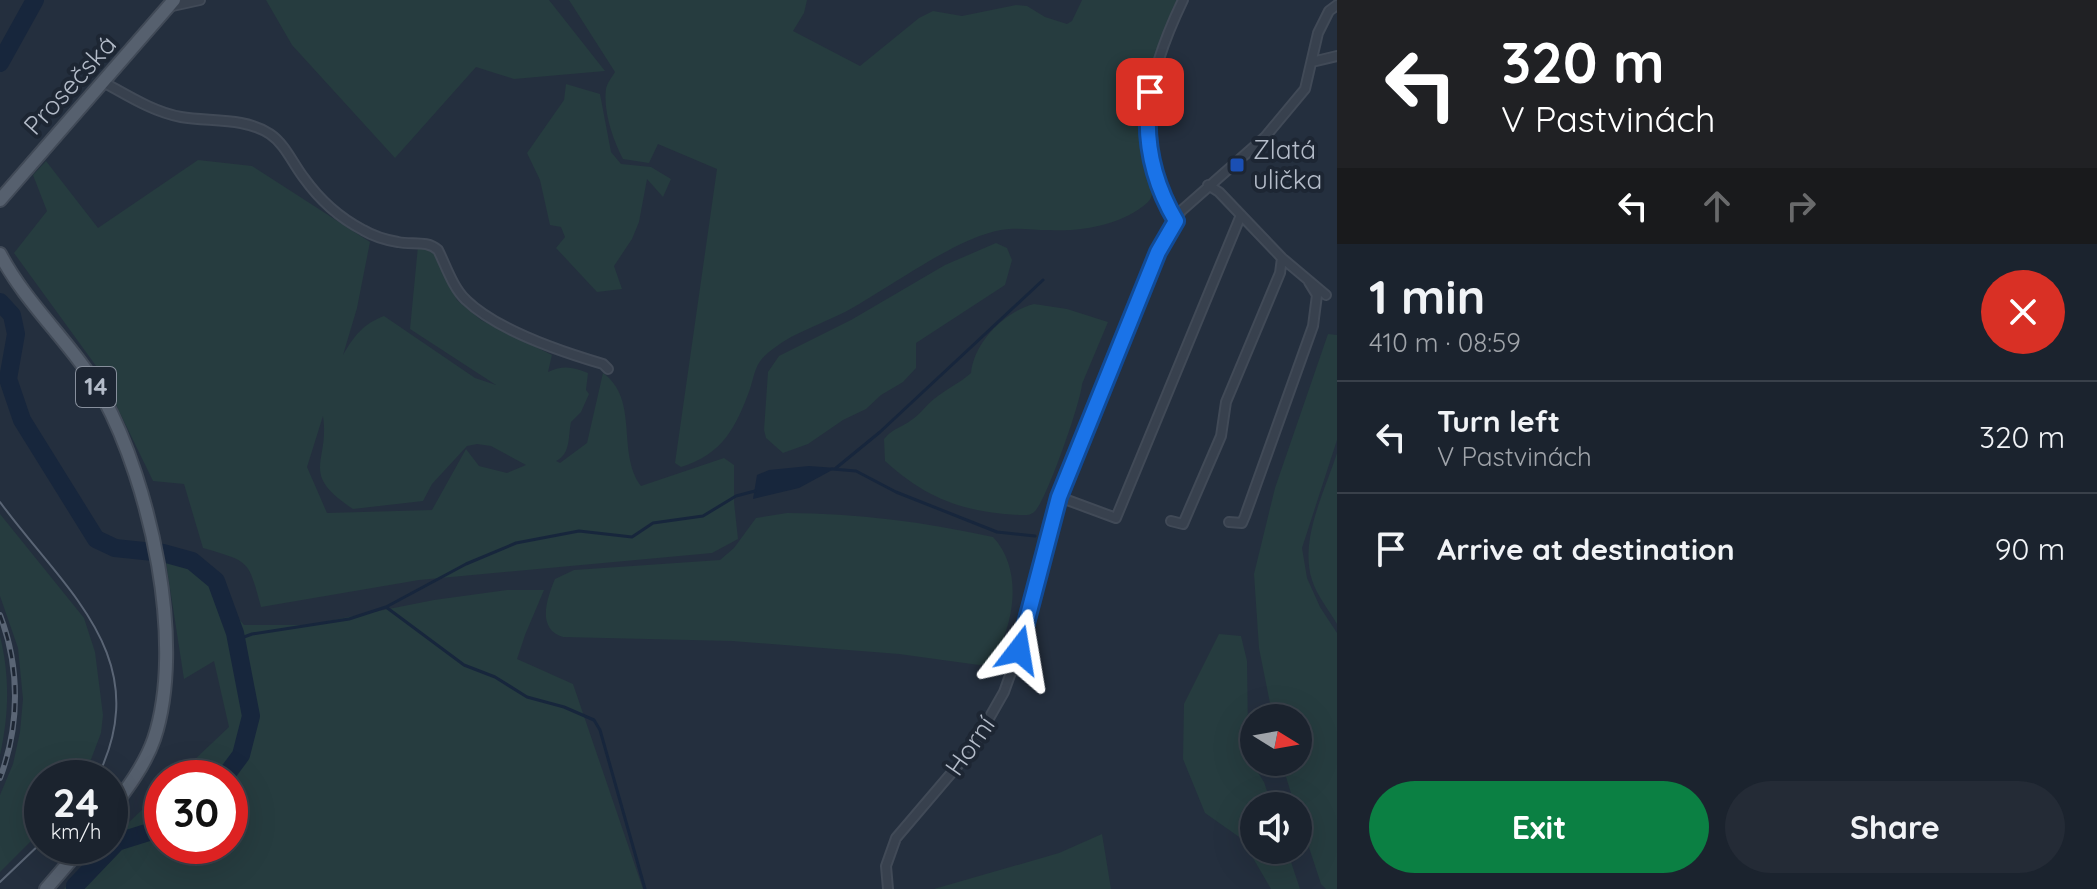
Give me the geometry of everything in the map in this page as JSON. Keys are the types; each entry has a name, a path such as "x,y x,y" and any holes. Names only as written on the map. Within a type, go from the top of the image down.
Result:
{"main road":[{"name":"Prosečská","path":"0,200 170,4"},
{"name":"14","path":"0,254 102,396 139,481 157,564 166,663 161,712 153,741 128,786"},
{"path":"46,889 68,864"}],"street":[{"path":"170,4 200,0"},
{"path":"1176,221 1164,202 1150,155 1147,111 1156,64 1183,0"},
{"name":"Horní","path":"888,889 886,866 896,838 971,750 1004,692 1019,650 1059,497 1158,252 1181,211 1265,137 1305,89 1318,33 1329,11 1337,5"},
{"path":"1312,62 1337,56"},
{"path":"103,82 181,117 214,118 270,134 284,148 320,199 344,218 362,230 395,242 433,246 464,299 481,312 549,347 603,364 608,369"},
{"path":"1208,185 1219,192 1282,258 1326,295"},
{"path":"1059,497 1116,518 1241,215"},
{"path":"1171,521 1181,526 1183,524 1221,436 1226,402 1280,273 1282,258"},
{"path":"1229,522 1242,526 1274,442 1317,311 1317,295 1309,282"}],"green space":[{"path":"266,0 549,0 605,71 514,79 476,67 395,158 292,45"},
{"path":"569,0 807,0 804,13 793,31 860,66 919,18 933,11 962,16 1016,5 1027,6 1045,17 1067,24 1072,21 1082,0 1179,0 1159,49 1145,99 1142,134 1152,181 1151,197 1137,211 1101,226 1061,230 1007,229 983,235 943,253 845,312 791,337 772,349 759,363 739,415 718,447 681,467 675,463 717,169 658,144 649,163 623,159 612,134 605,98 615,72"},
{"path":"566,84 600,94 611,152 621,164 651,167 671,179 663,197 647,179 639,222 614,266 622,289 597,292 556,248 565,237 561,227 550,225 540,180 527,153 564,100"},
{"path":"198,160 252,166 370,242 357,308 343,355 360,331 384,316 475,378 496,385 410,329 418,246 434,251 457,300 481,320 552,355 548,372 568,368 588,373 586,390 589,394 581,412 571,422 567,449 556,461 560,463 587,443 603,373 621,397 630,458 641,486 724,458 734,465 738,539 712,553 419,580 261,607 250,571 245,565 203,548 184,484 153,481 99,370 14,253 47,211 33,175 46,161 98,228","holes":["323,416 321,476 326,486 353,509 423,501 432,484 467,446 491,446 526,465 507,473 479,466 466,449 432,510 327,513 307,467"]},
{"path":"996,243 1007,248 1012,260 1005,285 916,343 916,368 903,382 808,444 783,453 766,438 768,372 779,356 851,320 945,265"},
{"path":"1034,304 1067,309 1108,322 1082,384 1055,470 1036,510 1019,515 963,507 931,494 885,461 884,439 971,373 978,350 993,330 1012,313"},
{"path":"1328,334 1337,335 1337,440 1302,548 1307,578 1320,607 1337,633 1337,889 1326,889 1321,884 1312,857 1312,792 1291,792 1285,776 1312,776 1312,704 1270,704 1259,648 1254,574 1275,488"},
{"path":"1337,453 1337,624 1314,586 1309,549 1315,516"},
{"path":"787,513 890,519 993,537 1008,561 1013,590 1009,619 995,657 979,665 899,654 732,641 563,637 549,627 546,612 555,579 574,570 720,560 734,548 756,518"},
{"path":"0,514 84,618 95,652 103,715 101,733 91,760 24,760 24,848 0,872 0,795 13,764 23,699 18,648 0,596"},
{"path":"165,556 203,576 244,625 308,625 434,600 507,590 544,590 517,659 573,684 643,889 64,889 87,864 128,864 128,823 144,808 144,864 248,864 248,760 194,760 229,727 214,661 184,679"},
{"path":"1219,634 1241,636 1247,661 1248,704 1240,704 1240,776 1260,776 1267,792 1240,792 1240,838 1205,813 1183,759 1184,704"},
{"path":"0,636 7,696 0,755"},
{"path":"1102,834 1111,889 934,889 1059,853"},
{"path":"1256,864 1292,864 1300,889 1271,889"}],"water":[{"path":"809,466 836,468 799,488 753,499 757,475 769,470"}],"waterway":[{"path":"0,63 35,0"},
{"path":"836,468 880,432 1043,280"},
{"path":"0,302 12,315 16,334 8,379 22,420 96,539 115,548 163,553 192,561 216,581 235,633 251,716 237,760"},
{"path":"832,469 856,471 896,492 997,532 1035,536"},
{"path":"236,640 252,634 349,619 386,607 466,564 516,543 579,531 632,537 653,523 703,516 736,496 755,491"},
{"path":"386,607 464,665 495,677 527,697 564,707 594,720 600,730 645,889"},
{"path":"75,889 117,842 144,834"}],"tram line":[{"path":"0,502 75,596 95,628 110,661 116,696 113,735 104,760"},
{"path":"0,882 24,859"}],"railway":[{"path":"0,615 11,655 15,696 11,737 0,778"}],"place":[{"name":"Zlatá ulička","path":"1237,165"}],"route":[{"path":"1019,650 1059,497 1158,252 1176,221 1164,202 1150,155 1147,138 1150,92"}]}
